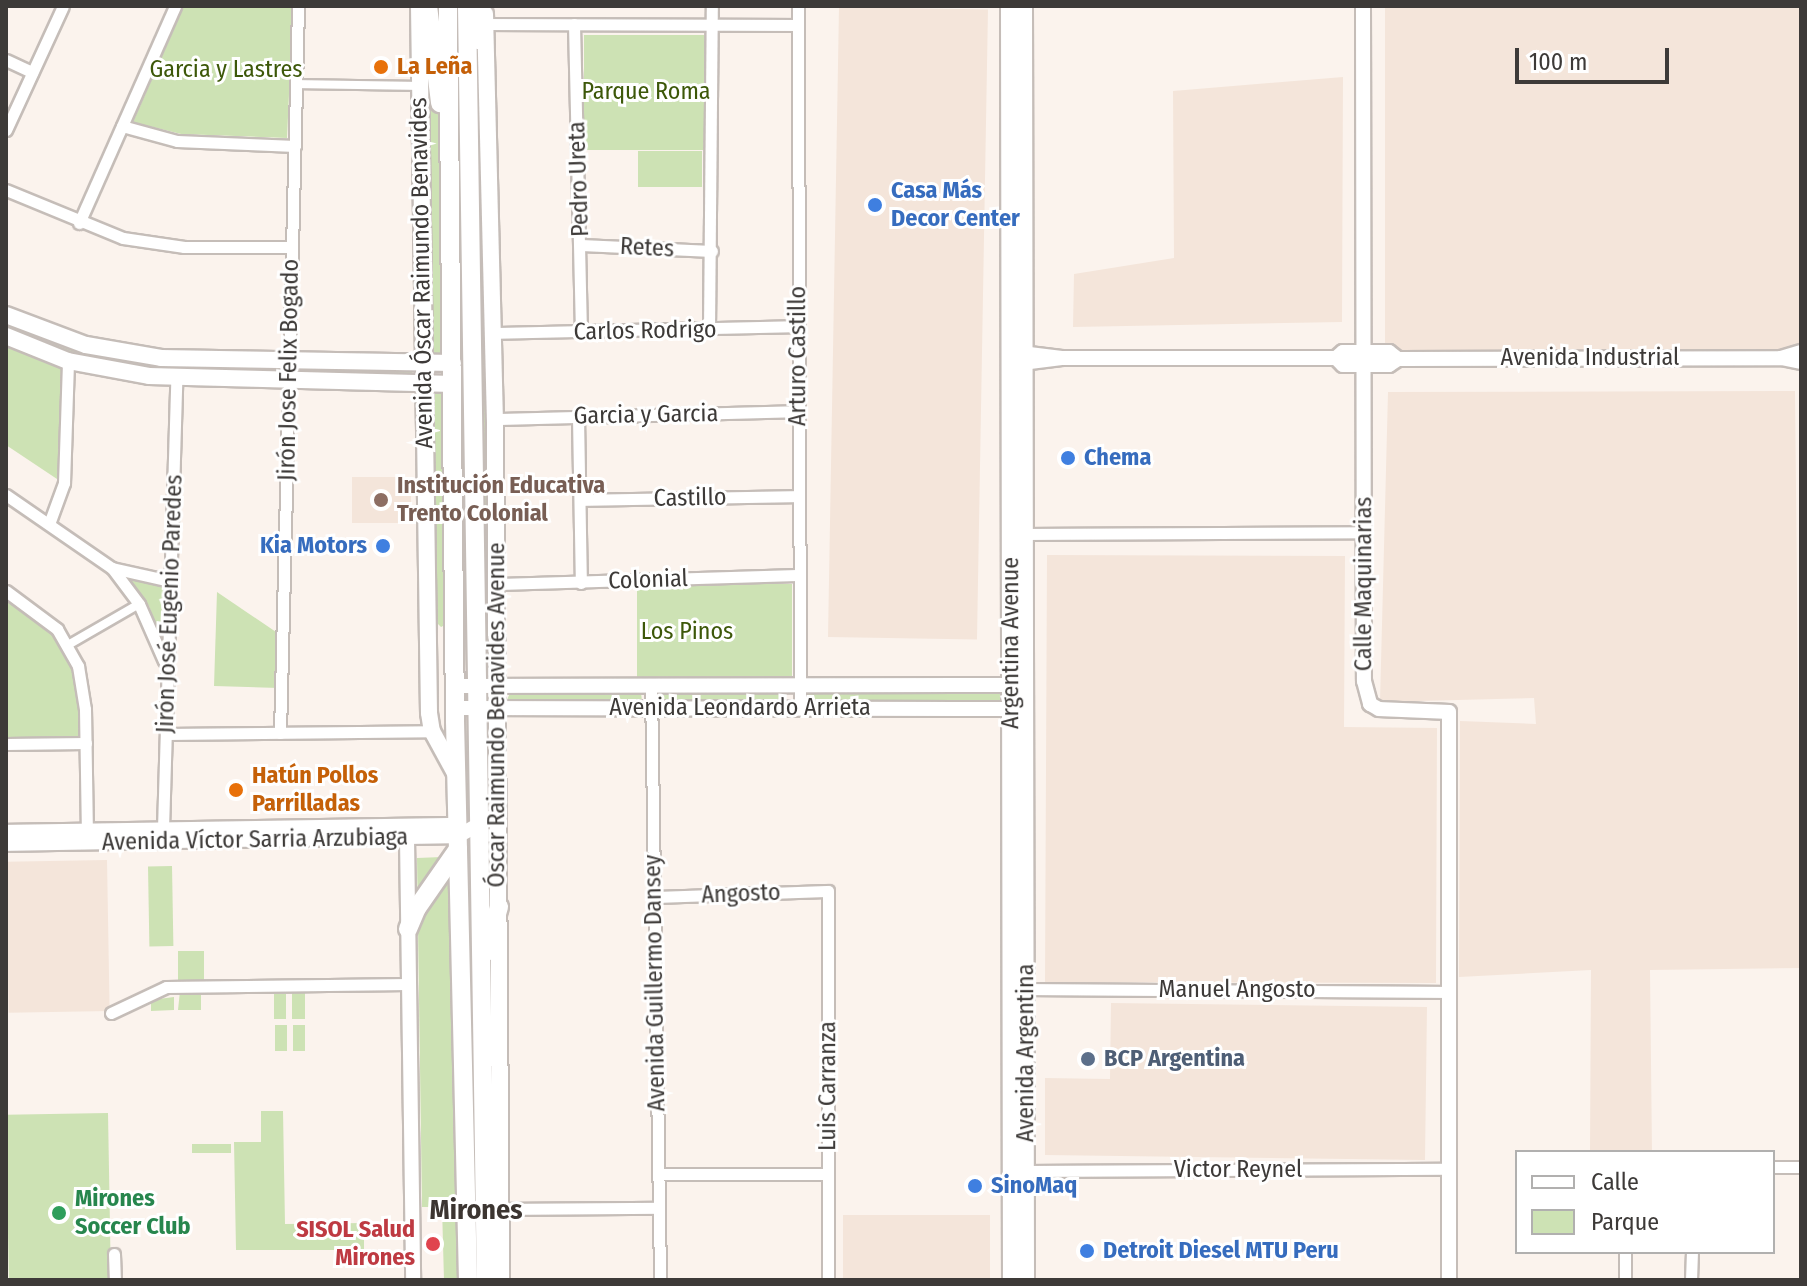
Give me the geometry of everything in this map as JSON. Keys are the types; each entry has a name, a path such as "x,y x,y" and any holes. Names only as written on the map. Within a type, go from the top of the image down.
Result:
{"main road":[{"name":"Avenida Óscar Raimundo Benavides","path":"419,6 432,731 456,775"},
{"path":"428,6 452,173"},
{"path":"448,6 452,173"},
{"name":"Óscar Raimundo Benavides Avenue","path":"467,6 464,686 474,708 486,1280"},
{"name":"Argentina Avenue","path":"1009,6 1018,358 1027,534 1019,685"},
{"name":"Argentina Avenue","path":"1011,1280 1019,709 1018,358 1024,6"},
{"path":"467,150 484,12"},
{"name":"Óscar Raimundo Benavides Avenue","path":"484,12 495,419 501,1280"},
{"name":"Avenida Óscar Raimundo Benavides","path":"452,173 453,384 464,686 455,708 458,837"},
{"path":"6,315 59,337 129,354 289,361 453,363"},
{"path":"6,336 68,361 176,378 453,384"},
{"name":"Argentina Avenue","path":"1019,709 1026,989"},
{"path":"408,929 458,837"},
{"name":"Óscar Raimundo Benavides Avenue","path":"458,837 468,1280"},
{"path":"481,970 499,907"},
{"name":"Avenida Argentina","path":"1026,989 1026,1280"}],"street":[{"path":"6,130 63,6"},
{"path":"79,223 175,6"},
{"name":"Jirón Jose Felix Bogado","path":"280,733 298,6"},
{"path":"709,330 712,6"},
{"name":"Arturo Castillo","path":"798,6 800,707"},
{"name":"Calle Maquinarias","path":"1363,6 1364,681 1370,704 1391,711 1449,712 1449,1280"},
{"path":"484,12 574,24 797,25"},
{"name":"Pedro Ureta","path":"574,24 581,333"},
{"path":"6,60 32,72"},
{"path":"296,84 419,86"},
{"path":"122,126 177,141 295,146"},
{"path":"6,190 79,223 151,243 292,247"},
{"name":"Retes","path":"581,245 712,251"},
{"name":"Carlos Rodrigo","path":"492,333 798,326"},
{"name":"Avenida Industrial","path":"1018,358 1336,358 1343,352 1364,358 1389,352 1398,359 1781,358 1801,362"},
{"name":"Avenida Industrial","path":"1781,358 1801,352"},
{"path":"49,524 63,493 68,361"},
{"name":"Jirón José Eugenio Paredes","path":"163,829 176,378"},
{"name":"Garcia y Garcia","path":"495,419 798,411"},
{"path":"578,417 581,583"},
{"path":"6,495 112,568 139,604 168,673"},
{"name":"Castillo","path":"580,500 799,496"},
{"path":"1027,534 1364,532"},
{"path":"112,568 170,581"},
{"name":"Colonial","path":"496,584 800,575"},
{"path":"6,591 48,620 68,645 84,688 86,837"},
{"path":"68,645 139,604"},
{"name":"Avenida Leondardo Arrieta","path":"464,686 1019,685"},
{"name":"Avenida Guillermo Dansey","path":"651,686 660,1280"},
{"name":"Avenida Leondardo Arrieta","path":"455,708 1019,709"},
{"path":"166,734 432,731"},
{"path":"6,744 86,743"},
{"name":"Avenida Víctor Sarria Arzubiaga","path":"6,832 86,837 458,837 477,829 498,814"},
{"name":"Avenida Víctor Sarria Arzubiaga","path":"6,844 163,829 458,837"},
{"path":"407,838 413,1280"},
{"name":"Angosto","path":"654,897 828,891"},
{"name":"Luis Carranza","path":"828,891 828,1280"},
{"path":"111,1013 166,987 409,984"},
{"name":"Manuel Angosto","path":"1026,989 1448,992"},
{"path":"1775,1167 1801,1167"},
{"name":"Victor Reynel","path":"1026,1171 1449,1169"},
{"path":"658,1174 828,1174"},
{"path":"500,1209 659,1208"},
{"path":"114,1254 115,1280"},
{"path":"1625,1254 1625,1280"},
{"path":"1691,1280 1692,1254"}],"shaded area":[{"path":"839,7 988,10 977,640 828,637"},
{"path":"1385,7 1801,7 1801,350 1385,350"},
{"path":"1343,77 1342,322 1073,327 1074,274 1174,258 1173,91"},
{"path":"1795,391 1801,968 1650,970 1652,1150 1590,1150 1591,970 1459,977 1460,721 1536,724 1534,698 1380,702 1388,392"},
{"name":"Institución Educativa Trento Colonial","path":"352,477 411,477 411,523 352,523"},
{"path":"1047,555 1345,556 1344,727 1437,728 1436,983 1045,982"},
{"path":"107,860 110,1011 9,1013 6,862"},
{"path":"1111,1003 1427,1007 1425,1160 1045,1155 1045,1078 1110,1079"},
{"path":"843,1215 990,1215 990,1280 843,1280"}],"green space":[{"name":"Garcia y Lastres","path":"184,6 293,6 287,138 181,134 133,122"},
{"path":"427,26 439,105 447,245 445,356 432,355"},
{"name":"Parque Roma","path":"584,35 708,35 708,150 584,150"},
{"path":"483,67 487,268 475,270 473,163"},
{"path":"638,151 702,151 702,187 638,187"},
{"path":"6,319 76,348 276,368 276,374 176,373 74,355 6,330"},
{"path":"477,320 487,320 491,648 484,649"},
{"path":"6,343 61,368 60,481 6,445"},
{"path":"301,367 412,369 412,376 301,374"},
{"path":"446,390 447,624 441,627 435,621 430,393"},
{"path":"128,576 165,586 164,651 149,606"},
{"name":"Los Pinos","path":"637,584 792,584 792,678 637,678"},
{"path":"217,592 279,634 279,688 214,686"},
{"path":"6,599 55,634 69,659 80,690 81,737 6,739"},
{"path":"807,690 1003,690 1003,703 807,703"},
{"path":"786,691 786,704 658,700 662,692"},
{"path":"510,693 641,693 642,701 641,705 506,702"},
{"path":"442,857 452,867 460,1280 444,1280 442,1207 422,1207 417,858"},
{"path":"148,866 172,866 173,946 149,946"},
{"path":"178,951 204,951 204,982 178,982"},
{"path":"180,991 201,994 201,1010 178,1010"},
{"path":"292,993 305,993 305,1019 292,1019"},
{"path":"274,994 286,994 286,1019 274,1019"},
{"path":"174,997 174,1010 151,1011 151,1000"},
{"path":"275,1025 287,1025 287,1051 275,1051"},
{"path":"293,1025 305,1025 305,1051 293,1051"},
{"path":"261,1111 283,1111 285,1224 364,1223 364,1250 236,1250 234,1142 261,1142"},
{"name":"Mirones Soccer Club","path":"108,1113 111,1280 9,1280 6,1115"},
{"path":"192,1144 231,1144 231,1153 192,1153"}],"place":[{"name":"La Leña","path":"381,67"},
{"name":"Casa Más Decor Center","path":"875,205"},
{"name":"Chema","path":"1068,458"},
{"name":"Institución Educativa Trento Colonial","path":"381,500"},
{"name":"Kia Motors","path":"383,546"},
{"name":"Hatún Pollos Parrilladas","path":"236,790"},
{"name":"BCP Argentina","path":"1088,1059"},
{"name":"SinoMaq","path":"975,1186"},
{"name":"Mirones Soccer Club","path":"59,1213"},
{"name":"SISOL Salud Mirones","path":"433,1244"},
{"name":"Detroit Diesel MTU Peru","path":"1087,1251"}],"district":[{"name":"Mirones","path":"476,1210"}]}
